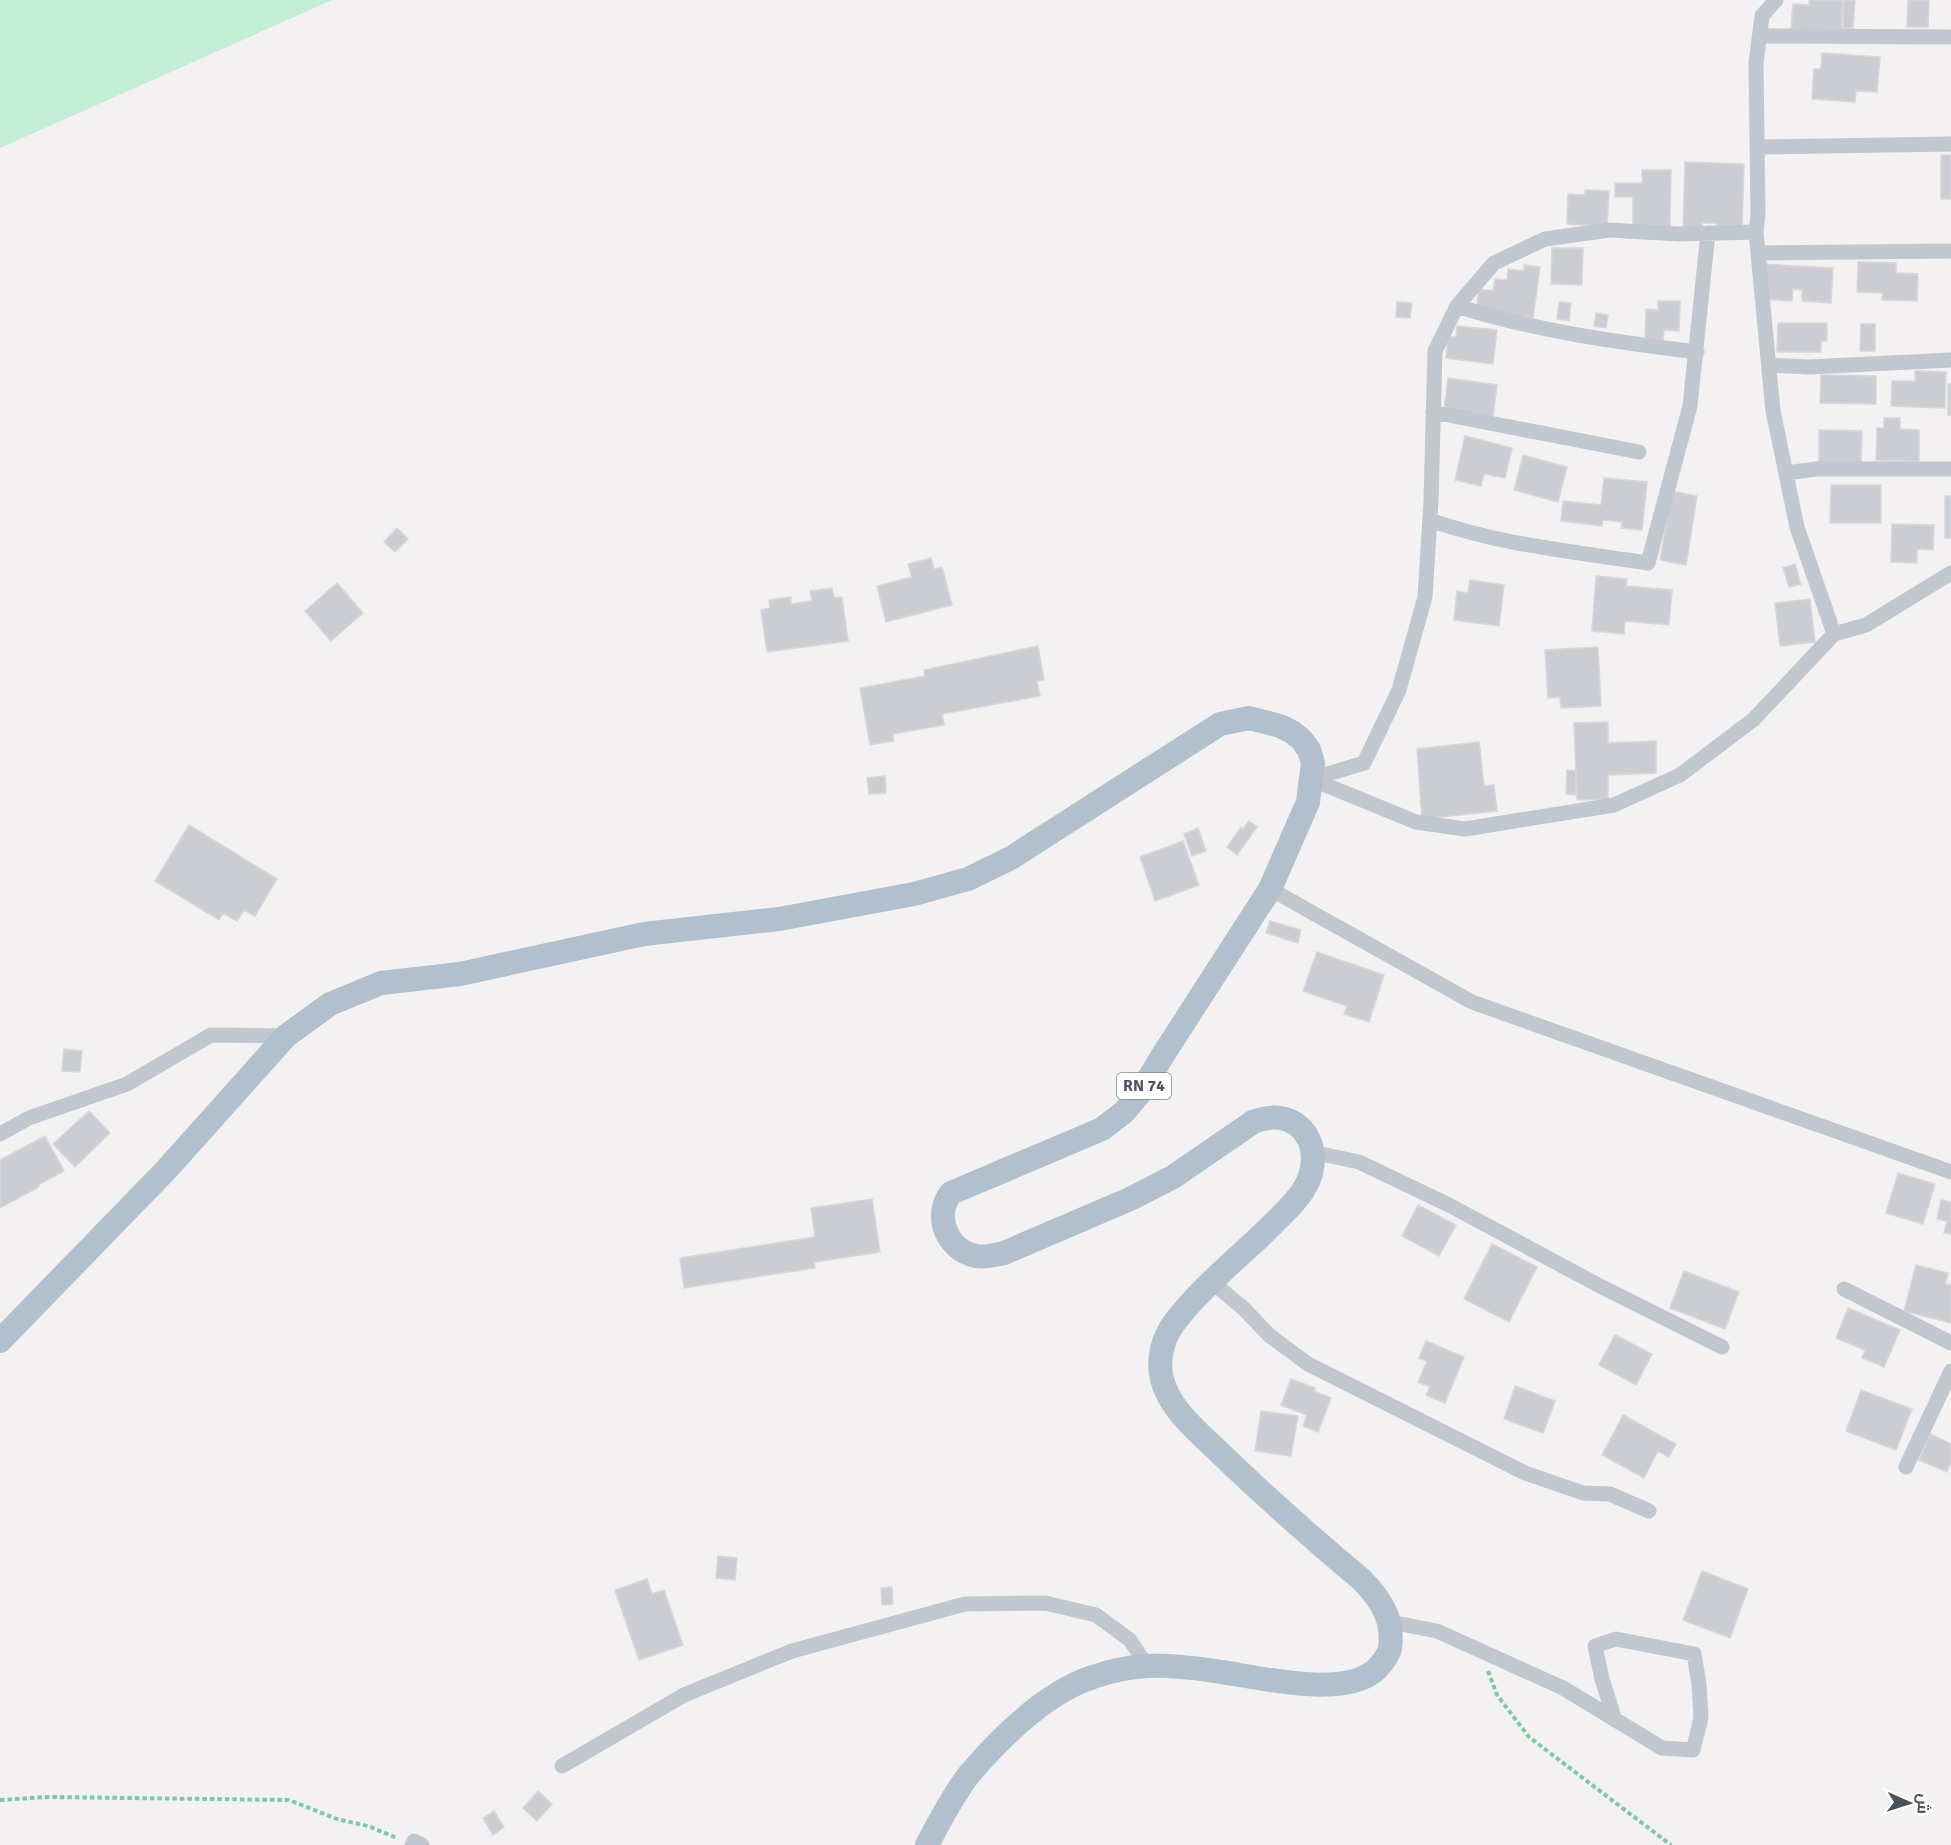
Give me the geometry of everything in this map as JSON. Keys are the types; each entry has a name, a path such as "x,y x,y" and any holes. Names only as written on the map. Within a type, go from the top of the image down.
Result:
{"main road":[{"name":"RN 74","path":"0,1341 167,1169 286,1036 330,1004 381,984 460,974 644,934 780,919 914,894 968,879 1011,858 1220,724 1249,718 1280,726 1292,732 1309,750 1313,763 1308,802 1270,889 1140,1093 1124,1113 1102,1129 951,1193 942,1207 943,1223 947,1234 961,1250 975,1256 990,1257 1138,1195 1173,1177 1253,1122 1264,1118 1276,1116 1298,1125 1307,1134 1312,1152"},
{"path":"927,1845 971,1772 1041,1704 1071,1685 1091,1677 1147,1666 1215,1671 1281,1682 1322,1685 1352,1682 1377,1669 1389,1652 1390,1622 1386,1610 1375,1594 1362,1580 1266,1498 1204,1437 1170,1401 1161,1377 1160,1354 1173,1323 1292,1205 1305,1188 1311,1171 1312,1152"}],"street":[{"path":"1776,0 1762,16 1756,63 1758,147 1756,232 1773,411 1797,527 1834,634"},
{"path":"1760,36 1951,37"},
{"path":"1758,147 1951,144"},
{"path":"1311,779 1364,763 1399,690 1425,597 1430,520 1435,351 1457,306 1494,263 1545,239 1609,230 1679,234 1756,232"},
{"path":"1430,520 1517,543 1648,563 1690,406 1708,233"},
{"path":"1759,253 1951,251"},
{"path":"1457,306 1501,320 1604,340 1697,352"},
{"path":"1769,365 1809,367 1951,360"},
{"path":"1433,412 1639,452"},
{"path":"1786,473 1816,470 1951,469"},
{"path":"1311,779 1416,822 1465,829 1614,806 1680,775 1754,719 1834,634 1866,625 1951,573"},
{"path":"1270,889 1472,1002 1951,1172"},
{"path":"0,1134 29,1118 127,1084 211,1035 286,1036"},
{"path":"1312,1152 1359,1162 1439,1200 1600,1286 1722,1347"},
{"path":"1212,1282 1243,1308 1270,1336 1308,1365 1525,1473 1583,1492 1610,1494 1649,1511"},
{"path":"1844,1289 1951,1342"},
{"path":"1906,1467 1951,1371"},
{"path":"562,1766 684,1695 792,1651 965,1604 1045,1603 1096,1616 1130,1640 1147,1666"},
{"path":"1390,1622 1437,1631 1563,1688 1615,1720 1662,1748 1693,1750 1701,1718 1694,1654 1616,1639 1595,1646 1602,1679 1615,1720"}],"path":[{"path":"1480,1651 1497,1695 1529,1737 1671,1845"},
{"path":"0,1800 47,1797 289,1800 337,1819 368,1826 392,1837 416,1844"}],"green space":[{"path":"0,0 332,0 0,148"}],"building":[{"path":"1809,0 1843,0 1841,33 1791,29 1793,4 1809,5"},
{"path":"1844,0 1855,0 1853,28 1843,28"},
{"path":"1908,0 1929,0 1928,27 1907,27"},
{"path":"1822,53 1880,57 1877,92 1856,91 1855,102 1812,99 1814,69 1821,69"},
{"path":"1941,155 1951,155 1951,199 1941,199"},
{"path":"1685,162 1744,164 1742,231 1717,230 1717,223 1702,223 1702,232 1683,231"},
{"path":"1642,170 1671,170 1670,227 1633,227 1633,197 1615,197 1615,183 1642,183"},
{"path":"1585,190 1609,191 1607,226 1567,224 1568,194 1585,195"},
{"path":"1552,248 1583,248 1582,285 1551,284"},
{"path":"1858,262 1896,263 1896,273 1918,274 1917,301 1882,300 1883,293 1857,292"},
{"path":"1762,264 1833,268 1831,303 1802,301 1802,290 1793,289 1792,301 1759,299"},
{"path":"1524,265 1540,267 1533,318 1476,310 1479,289 1493,291 1495,279 1507,280 1508,269 1524,271"},
{"path":"1658,301 1680,301 1679,331 1664,330 1663,342 1645,342 1646,309 1658,310"},
{"path":"1397,302 1412,303 1410,318 1396,317"},
{"path":"1559,302 1571,303 1569,321 1557,319"},
{"path":"1596,313 1608,315 1606,328 1594,326"},
{"path":"1778,323 1827,323 1827,341 1821,341 1821,352 1777,352"},
{"path":"1861,324 1875,324 1875,351 1860,351"},
{"path":"1457,326 1497,330 1493,364 1446,358 1448,336 1456,337"},
{"path":"1915,371 1946,372 1945,408 1891,406 1892,381 1915,381"},
{"path":"1821,375 1876,376 1876,404 1820,403"},
{"path":"1448,378 1497,385 1493,417 1444,410"},
{"path":"1948,384 1951,384 1951,415 1948,415"},
{"path":"1884,418 1900,418 1900,429 1919,430 1919,461 1876,460 1877,428 1884,428"},
{"path":"1819,430 1862,431 1861,463 1819,462"},
{"path":"1465,436 1512,448 1505,478 1484,474 1481,486 1455,480"},
{"path":"1523,455 1567,467 1558,502 1514,490"},
{"path":"1604,478 1647,482 1642,530 1621,528 1622,522 1603,520 1602,526 1561,521 1563,501 1601,505"},
{"path":"1831,485 1881,485 1881,523 1830,523"},
{"path":"1672,491 1697,496 1686,565 1660,560"},
{"path":"1945,496 1951,496 1951,538 1945,538"},
{"path":"1892,524 1934,525 1933,550 1917,549 1917,563 1891,562"},
{"path":"397,528 408,539 395,552 384,542"},
{"path":"931,558 934,569 942,567 952,605 886,622 877,586 912,577 908,564"},
{"path":"1795,564 1801,584 1789,587 1783,568"},
{"path":"1596,576 1627,579 1626,586 1672,590 1669,625 1625,621 1624,634 1592,631"},
{"path":"1470,580 1504,585 1499,626 1454,620 1457,591 1468,593"},
{"path":"337,583 363,613 331,641 305,611"},
{"path":"832,588 834,598 842,597 848,641 767,652 761,610 770,608 769,600 791,597 791,604 812,601 810,591"},
{"path":"1810,599 1815,642 1780,646 1775,603"},
{"path":"1038,646 1044,680 1037,681 1040,696 942,714 944,725 893,734 894,741 870,745 860,688 925,676 924,670"},
{"path":"1598,647 1601,706 1561,708 1560,697 1548,698 1545,650"},
{"path":"1608,722 1608,743 1656,741 1656,773 1608,775 1608,799 1577,800 1574,723"},
{"path":"1479,742 1484,786 1494,785 1497,811 1422,819 1417,749"},
{"path":"1567,770 1576,771 1576,795 1566,794"},
{"path":"885,776 886,793 869,794 867,778"},
{"path":"1249,821 1257,827 1237,855 1227,847 1241,827 1243,829"},
{"path":"189,825 277,879 255,916 244,910 237,921 223,913 219,920 155,881"},
{"path":"1198,828 1206,851 1192,856 1184,834"},
{"path":"1183,841 1199,885 1155,901 1140,857"},
{"path":"1270,921 1301,930 1298,943 1266,933"},
{"path":"1317,952 1384,975 1369,1022 1344,1014 1347,1006 1303,991"},
{"path":"64,1049 82,1051 80,1072 62,1071"},
{"path":"89,1111 110,1133 75,1167 53,1144"},
{"path":"45,1136 64,1171 0,1208 0,1160"},
{"path":"1898,1173 1935,1184 1923,1224 1886,1213"},
{"path":"872,1199 880,1252 814,1262 815,1268 684,1288 680,1258 815,1237 811,1208"},
{"path":"1941,1200 1951,1202 1951,1234 1944,1233 1947,1221 1937,1219"},
{"path":"1418,1205 1456,1225 1439,1256 1402,1236"},
{"path":"1492,1244 1537,1267 1509,1322 1464,1299"},
{"path":"1916,1265 1948,1273 1945,1284 1951,1285 1951,1323 1904,1311"},
{"path":"1684,1271 1739,1292 1725,1329 1670,1308"},
{"path":"1848,1308 1900,1330 1884,1367 1862,1358 1865,1350 1836,1338"},
{"path":"1615,1335 1652,1354 1636,1385 1599,1365"},
{"path":"1426,1341 1464,1357 1445,1403 1426,1395 1430,1387 1418,1382 1427,1361 1419,1358"},
{"path":"1291,1379 1315,1388 1314,1391 1331,1398 1318,1432 1303,1426 1307,1415 1281,1405"},
{"path":"1515,1386 1555,1401 1543,1433 1504,1419"},
{"path":"1861,1390 1912,1409 1896,1450 1846,1431"},
{"path":"1261,1411 1298,1416 1291,1456 1255,1451"},
{"path":"1623,1415 1676,1444 1669,1457 1658,1451 1644,1478 1602,1455"},
{"path":"1930,1434 1951,1444 1951,1461 1947,1472 1919,1460"},
{"path":"718,1556 737,1558 735,1580 716,1578"},
{"path":"1702,1571 1748,1589 1730,1638 1683,1620"},
{"path":"647,1579 652,1594 664,1590 683,1645 639,1660 615,1590"},
{"path":"892,1587 893,1604 882,1605 881,1588"},
{"path":"538,1791 552,1804 537,1821 523,1808"},
{"path":"494,1811 504,1827 493,1835 483,1818"}]}
